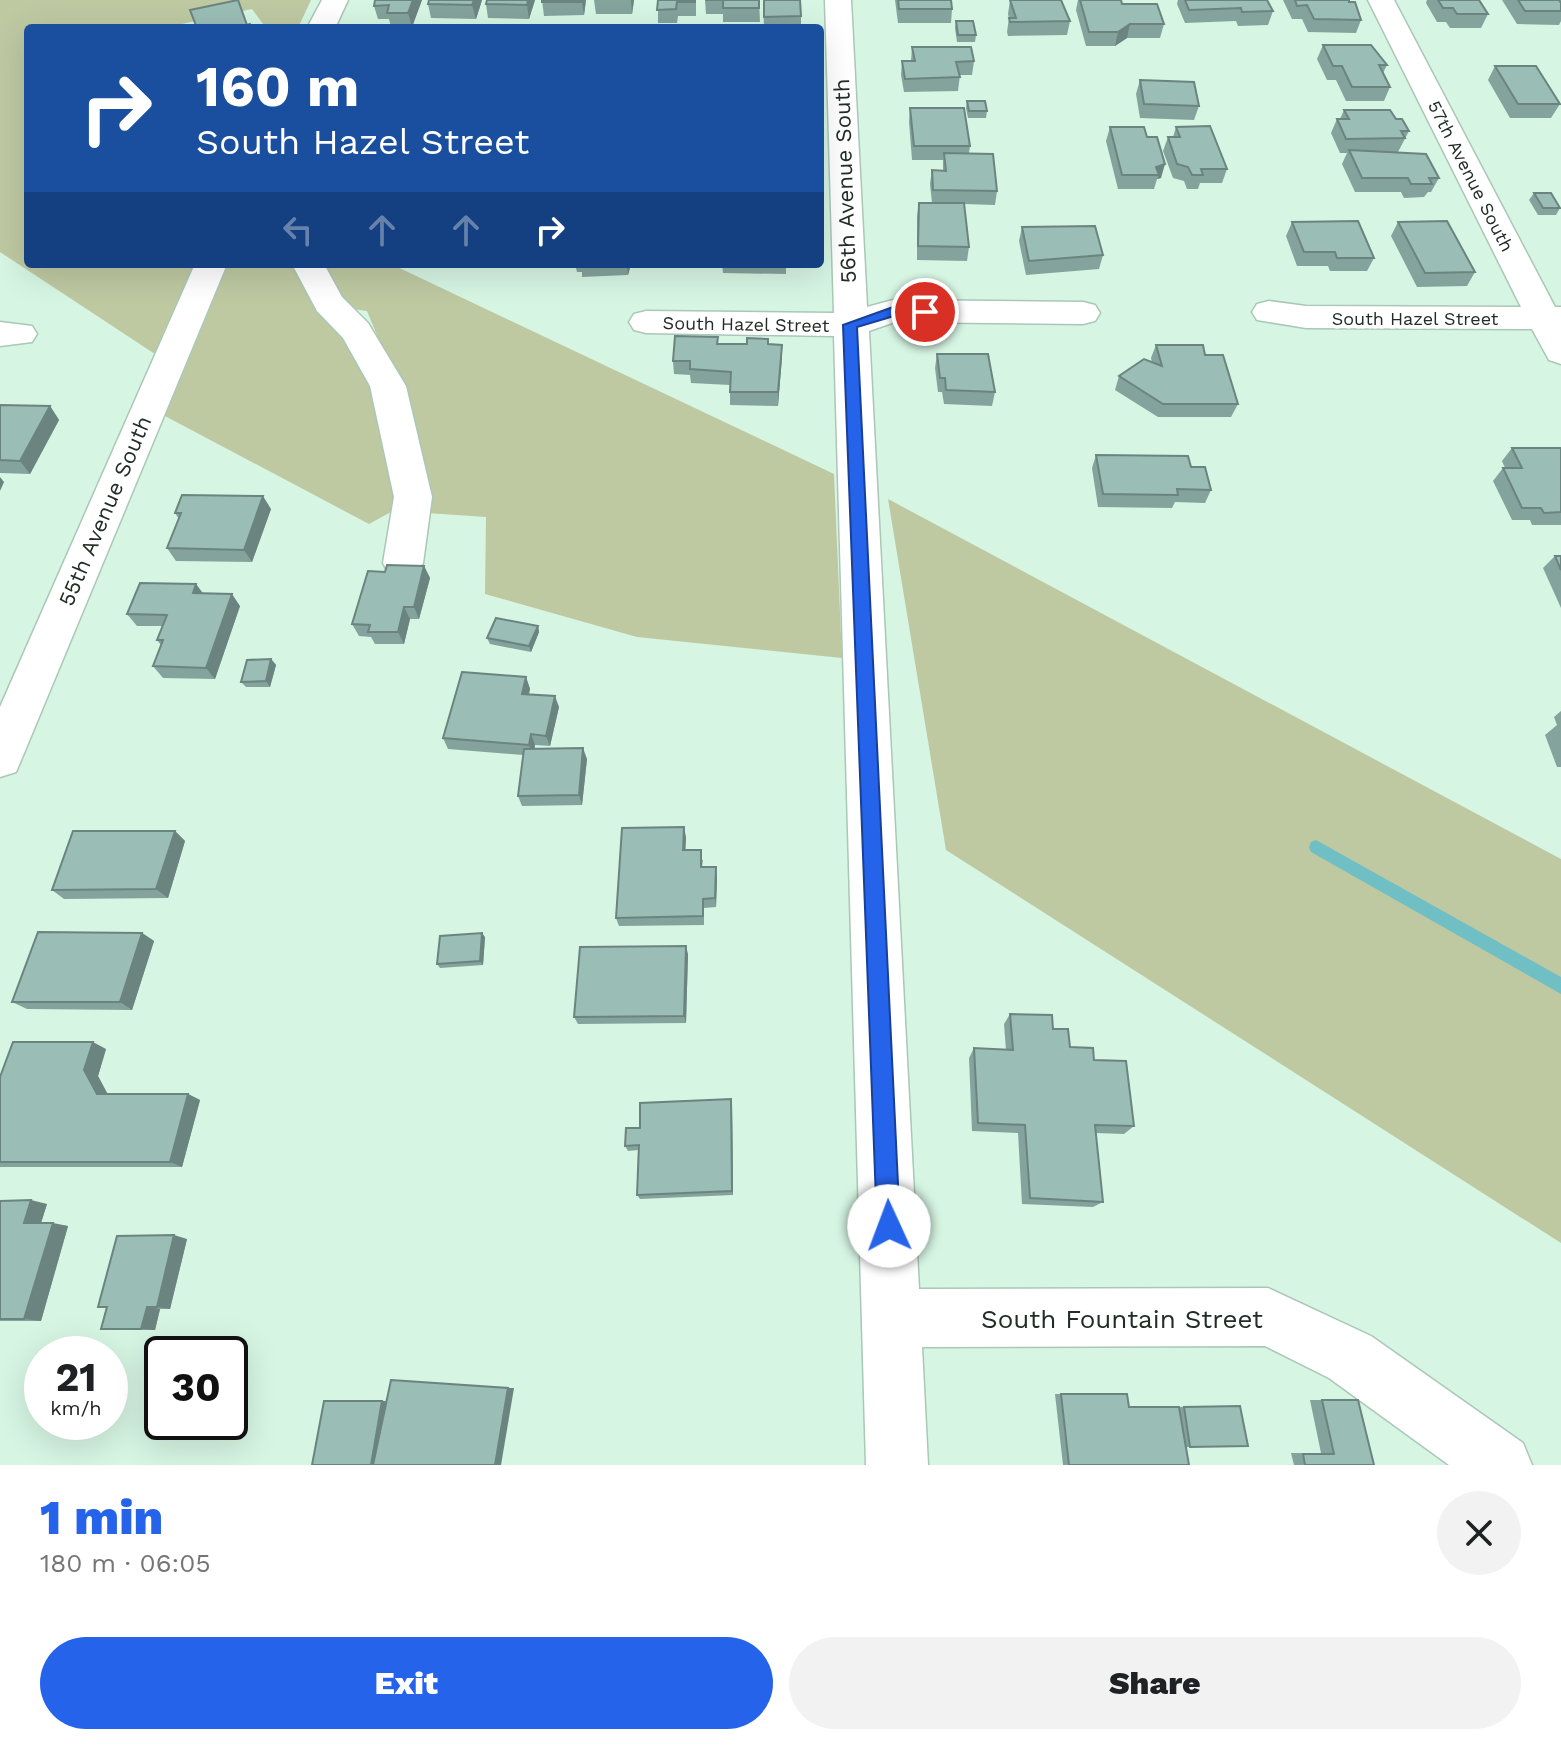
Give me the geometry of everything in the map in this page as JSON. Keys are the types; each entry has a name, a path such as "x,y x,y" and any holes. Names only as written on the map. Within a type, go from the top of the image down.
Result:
{"street":[{"path":"323,24 335,0"},
{"name":"56th Avenue South","path":"838,0 897,1465"},
{"name":"57th Avenue South","path":"1381,0 1552,318 1561,352"},
{"name":"55th Avenue South","path":"0,758 209,268"},
{"path":"310,268 329,303 356,331 388,386 413,497 403,563"},
{"name":"South Hazel Street","path":"646,322 850,325 893,311 1083,313"},
{"name":"South Hazel Street","path":"1269,312 1306,317 1552,318"},
{"name":"South Fountain Street","path":"893,1318 1268,1317 1350,1357 1501,1465"}],"green space":[{"path":"0,0 311,0 300,24 263,24 252,9 182,24 24,24 24,268 0,252"},
{"path":"24,268 197,268 161,358"},
{"path":"226,268 297,268 304,285 341,330 364,371 380,415 400,507 369,524 165,416"},
{"path":"324,268 399,268 834,474 842,658 637,637 485,594 486,517 427,513 390,367 367,311 346,308"},
{"path":"888,499 1561,859 1561,1243 946,850"}],"building":[{"path":"238,0 247,24 195,24 190,10"},
{"path":"375,0 413,0 408,13 387,13 389,5 374,6"},
{"path":"429,0 474,0 472,5 428,4"},
{"path":"487,0 528,0 527,5 486,4"},
{"path":"582,0 582,2 542,2"},
{"path":"658,0 695,2 677,2 676,9 657,10"},
{"path":"723,0 759,0 759,8 723,8"},
{"path":"764,0 800,0 801,16 764,17"},
{"path":"898,0 951,0 952,9 899,9"},
{"path":"1010,0 1061,0 1070,21 1010,22 1009,18 1016,18"},
{"path":"1080,0 1157,4 1164,24 1130,24 1118,32 1089,32"},
{"path":"1185,0 1267,0 1273,11 1242,12 1241,8 1189,10"},
{"path":"1295,0 1349,0 1355,2 1361,20 1314,19 1307,5 1297,6"},
{"path":"1438,0 1479,0 1488,14 1457,14 1453,8 1443,8"},
{"path":"1518,0 1559,0 1561,11 1525,11"},
{"path":"956,21 973,21 976,35 958,35"},
{"path":"1323,45 1371,45 1387,65 1379,65 1390,87 1352,87 1342,66 1333,66"},
{"path":"912,47 971,47 974,61 956,62 960,77 905,79 902,61 915,61"},
{"path":"1495,66 1536,66 1560,104 1518,104"},
{"path":"1140,80 1194,82 1199,106 1144,104"},
{"path":"967,101 985,101 987,111 969,111"},
{"path":"910,108 964,108 970,146 914,146"},
{"path":"1344,110 1390,110 1396,119 1402,119 1409,131 1401,131 1405,138 1346,139 1337,119 1349,119"},
{"path":"1210,126 1227,169 1201,169 1203,175 1192,175 1188,167 1177,164 1168,137 1180,137 1176,127"},
{"path":"1110,127 1144,127 1147,137 1157,137 1165,164 1156,167 1159,175 1122,175"},
{"path":"1349,150 1426,154 1439,178 1429,178 1432,184 1411,184 1408,178 1362,178"},
{"path":"944,153 993,154 997,191 933,190 932,170 946,171"},
{"path":"1534,193 1551,193 1560,208 1543,208"},
{"path":"919,203 964,203 969,247 918,246"},
{"path":"1358,221 1374,258 1337,258 1335,252 1304,252 1292,222"},
{"path":"1447,221 1475,272 1425,273 1398,222"},
{"path":"1095,226 1103,255 1029,261 1022,227"},
{"path":"675,336 718,337 717,344 747,344 747,338 768,339 768,344 782,345 778,392 730,392 731,372 690,369 690,361 673,361"},
{"path":"1156,345 1203,345 1205,355 1223,355 1238,404 1163,404 1119,376 1144,359 1162,366"},
{"path":"937,354 988,354 995,392 946,390 945,378 940,378"},
{"path":"0,405 50,406 20,461 0,460"},
{"path":"1512,448 1561,448 1561,512 1544,513 1541,508 1522,508 1503,468 1522,468"},
{"path":"1096,455 1188,456 1191,467 1205,467 1211,490 1177,489 1178,495 1103,494"},
{"path":"182,495 263,496 244,550 167,548 181,513 175,513"},
{"path":"1555,556 1561,556 1561,570"},
{"path":"387,565 424,566 414,607 404,607 398,632 368,632 370,625 352,624 368,571 385,572"},
{"path":"140,583 196,584 193,593 232,594 206,668 153,666 163,640 157,640 167,615 127,614"},
{"path":"496,618 538,626 529,646 487,638"},
{"path":"271,659 266,681 241,682 247,660"},
{"path":"462,672 526,677 522,694 555,696 546,736 531,734 529,745 443,738"},
{"path":"583,748 579,795 518,796 524,749"},
{"path":"684,827 683,850 701,850 701,867 716,867 715,898 703,899 703,916 616,918 622,828"},
{"path":"73,831 175,831 156,889 52,890"},
{"path":"38,932 142,933 120,1002 12,1002"},
{"path":"482,933 480,961 437,964 440,936"},
{"path":"686,946 684,1016 574,1017 580,947"},
{"path":"1010,1014 1052,1015 1053,1029 1068,1029 1070,1047 1093,1048 1094,1060 1126,1061 1134,1126 1095,1125 1103,1202 1030,1198 1025,1125 978,1123 974,1048 1013,1050"},
{"path":"13,1042 93,1042 84,1070 97,1094 188,1094 170,1162 0,1162 0,1077"},
{"path":"731,1099 732,1191 637,1195 639,1145 625,1146 626,1128 640,1128 640,1103"},
{"path":"31,1200 24,1223 53,1223 24,1319 0,1319 0,1201"},
{"path":"174,1235 157,1307 147,1307 141,1329 101,1329 107,1307 98,1307 117,1236"},
{"path":"391,1380 508,1388 495,1465 373,1465"},
{"path":"1061,1394 1127,1394 1129,1407 1179,1407 1189,1465 1069,1465"},
{"path":"1322,1400 1358,1400 1374,1465 1305,1465 1303,1454 1334,1454"},
{"path":"324,1401 382,1401 371,1465 312,1465"},
{"path":"1240,1406 1248,1446 1190,1447 1184,1407"}],"waterway":[{"path":"1316,847 1561,986"}],"route":[{"path":"889,1226 850,325 893,311 925,312"}]}
